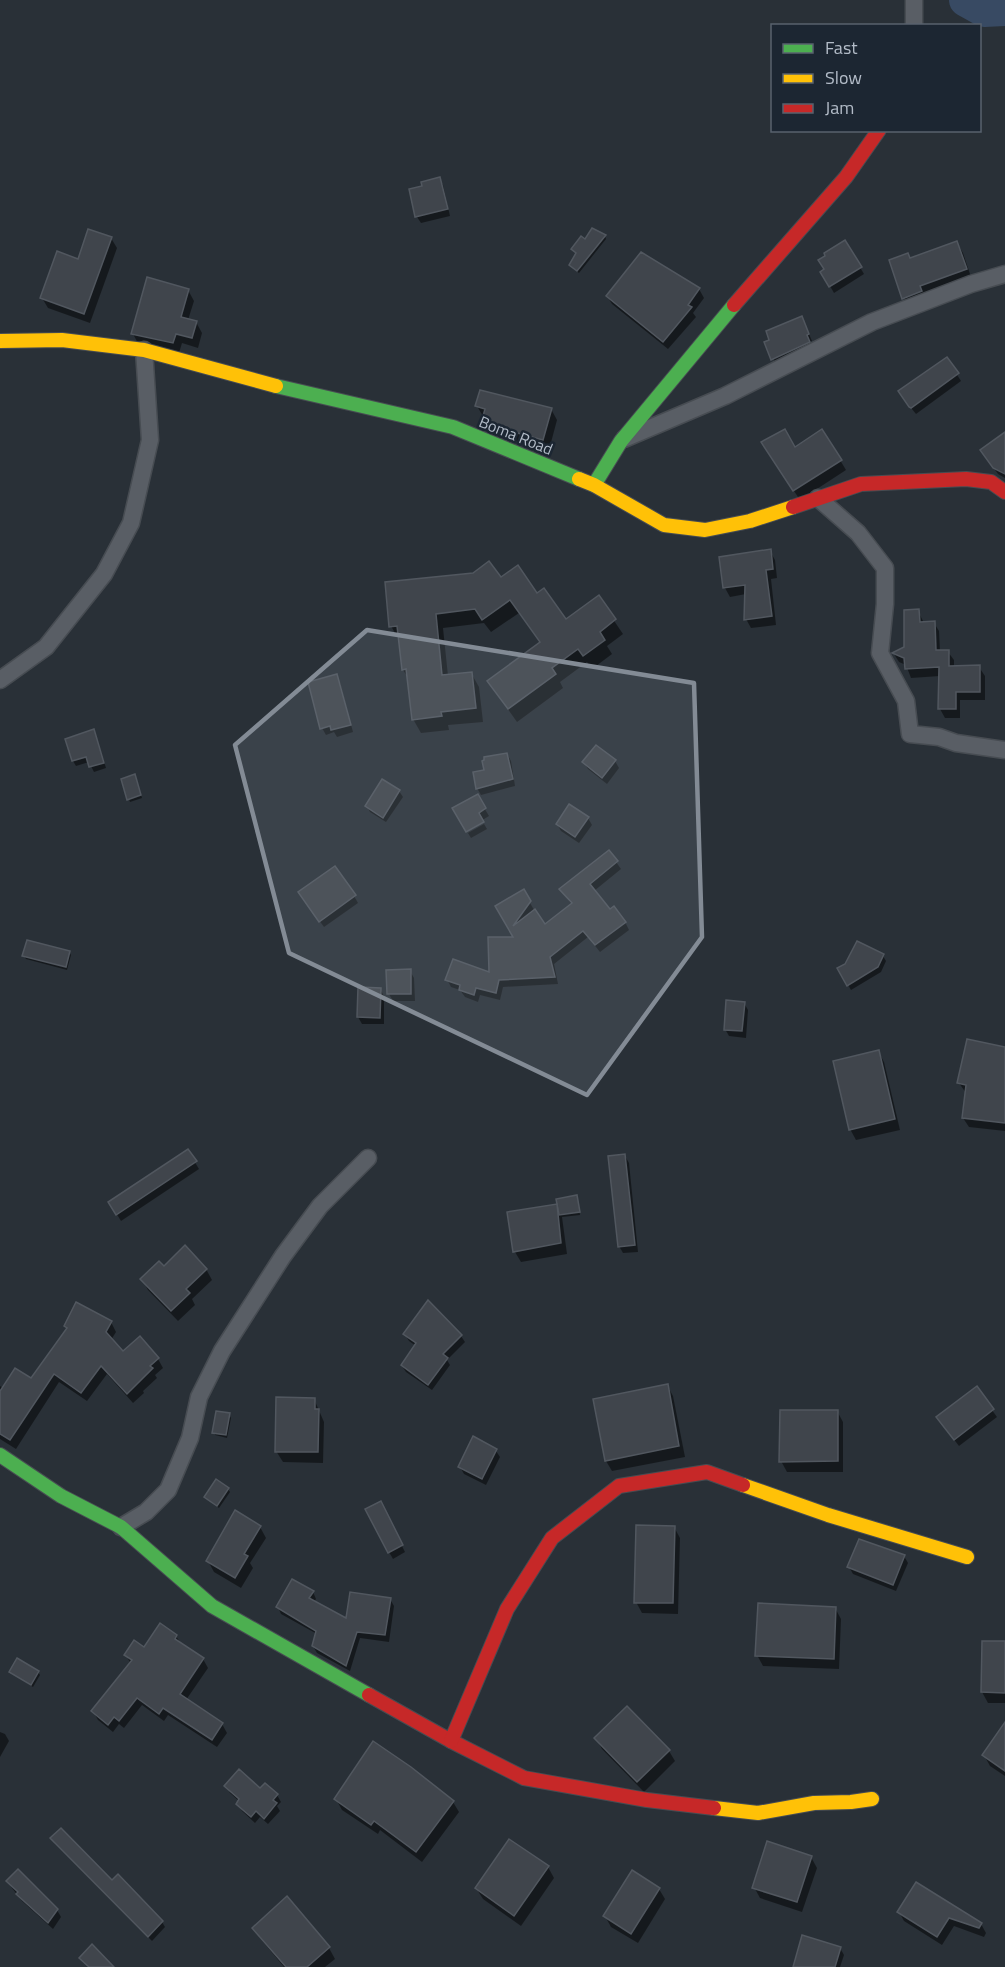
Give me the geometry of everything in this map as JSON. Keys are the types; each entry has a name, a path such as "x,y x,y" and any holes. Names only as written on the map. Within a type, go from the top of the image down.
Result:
{"street":[{"path":"914,0 914,24"},
{"path":"594,485 621,441 714,327 846,177 878,132"},
{"path":"621,441 725,396 872,322 971,284 1005,274"},
{"name":"Boma Road","path":"0,341 62,340 144,350 304,393 453,427 594,485 664,525 705,530 750,521 861,484 966,479 991,482 1005,492"},
{"path":"0,680 46,647 104,574 131,523 150,440 144,350"},
{"path":"818,498 858,534 885,568 885,604 880,653 906,701 910,734 939,737 956,743 1005,750"},
{"path":"121,1527 146,1512 168,1490 190,1437 199,1397 222,1351 283,1256 320,1206 368,1158"},
{"path":"0,1455 61,1496 121,1527 212,1606 451,1741 524,1778 647,1800 758,1814 814,1803 873,1799"},
{"path":"451,1741 507,1609 552,1538 619,1486 707,1472 828,1515 967,1557"}],"highlighted area":[{"path":"367,630 694,683 702,937 587,1095 289,953 235,745"}],"building":[{"path":"440,177 448,209 415,217 409,189 422,186 421,182"},
{"path":"592,228 606,235 577,271 569,265 576,253 571,249 581,236 585,239"},
{"path":"88,229 112,237 84,314 40,298 57,251 78,259"},
{"path":"845,240 862,267 829,287 820,272 824,269 818,260 825,256 824,253"},
{"path":"957,241 967,269 920,286 922,291 902,299 889,260 908,253 910,258"},
{"path":"641,252 700,288 688,305 692,307 663,342 606,296"},
{"path":"147,277 189,289 181,317 197,321 192,338 176,334 173,343 131,334"},
{"path":"802,316 810,342 771,360 764,342 769,340 766,331"},
{"path":"947,357 959,373 911,408 909,407 898,391"},
{"path":"480,390 552,408 543,440 517,433 516,436 481,423 485,409 475,406"},
{"path":"785,429 795,447 822,429 842,460 793,491 761,442"},
{"path":"1005,432 1005,474 993,468 980,450"},
{"path":"771,549 773,569 766,570 772,616 744,620 745,585 723,588 719,557"},
{"path":"489,561 501,577 518,565 537,593 544,588 566,619 599,595 616,619 600,632 605,640 583,656 578,649 552,668 556,674 508,709 487,681 540,642 510,600 482,620 475,609 436,614 442,675 472,672 476,708 441,712 442,716 412,720 406,669 402,670 397,626 389,627 385,582 473,573"},
{"path":"919,609 920,622 935,621 936,650 949,650 949,666 980,665 980,692 956,692 956,709 938,709 939,667 905,669 904,658 892,653 904,647 904,610"},
{"path":"337,674 351,725 331,730 330,726 320,729 308,682"},
{"path":"94,729 104,763 89,767 86,757 72,761 65,739"},
{"path":"596,745 616,760 602,778 582,762"},
{"path":"507,753 513,779 476,789 473,772 484,770 482,761 484,757"},
{"path":"135,774 141,795 127,800 121,779"},
{"path":"382,779 400,790 383,818 365,806"},
{"path":"478,794 486,808 479,813 484,822 466,832 452,808"},
{"path":"569,804 589,817 575,837 556,824"},
{"path":"609,850 618,861 590,884 610,909 614,906 626,922 595,945 583,931 550,957 555,977 499,980 496,993 476,988 474,995 459,990 460,985 445,980 453,959 489,972 488,937 513,937 495,906 524,889 531,901 513,926 535,909 545,924 572,903 559,889"},
{"path":"335,866 356,895 319,922 298,892"},
{"path":"27,940 70,951 66,967 22,956"},
{"path":"857,941 884,954 878,967 847,986 837,968 845,964"},
{"path":"411,969 411,994 387,994 386,970"},
{"path":"358,987 381,988 380,1018 357,1017"},
{"path":"726,1000 745,1002 742,1031 724,1030"},
{"path":"967,1039 1005,1047 1005,1123 962,1118 966,1085 957,1083"},
{"path":"879,1050 895,1119 849,1130 833,1061"},
{"path":"188,1149 197,1161 116,1215 108,1202"},
{"path":"625,1154 635,1245 618,1247 608,1156"},
{"path":"577,1195 580,1212 559,1215 556,1199"},
{"path":"557,1204 561,1243 513,1252 507,1212"},
{"path":"185,1245 207,1269 186,1289 190,1293 171,1311 140,1279 159,1261 164,1266"},
{"path":"428,1300 462,1335 443,1354 448,1358 428,1385 401,1365 416,1343 403,1334"},
{"path":"76,1302 112,1321 106,1332 123,1351 140,1336 159,1358 150,1366 153,1368 127,1394 101,1366 81,1393 54,1374 10,1440 0,1434 0,1391 15,1368 31,1378 67,1328 64,1326"},
{"path":"668,1384 679,1446 605,1461 593,1399"},
{"path":"977,1386 994,1409 954,1440 936,1417"},
{"path":"276,1397 315,1398 315,1409 319,1409 318,1452 275,1452"},
{"path":"780,1410 838,1410 838,1461 779,1462"},
{"path":"216,1411 230,1413 226,1435 212,1433"},
{"path":"473,1436 497,1449 482,1479 458,1467"},
{"path":"216,1479 229,1488 217,1506 204,1497"},
{"path":"381,1501 403,1545 388,1553 365,1509"},
{"path":"235,1510 261,1526 244,1554 248,1556 235,1578 206,1561"},
{"path":"636,1525 675,1526 673,1603 634,1603"},
{"path":"859,1539 905,1555 893,1585 847,1567"},
{"path":"292,1579 314,1591 309,1598 346,1618 350,1592 391,1598 385,1635 357,1632 346,1666 312,1646 316,1631 276,1607"},
{"path":"758,1603 836,1607 834,1659 755,1656"},
{"path":"160,1623 177,1635 175,1639 204,1658 180,1694 223,1723 212,1740 163,1708 159,1714 137,1698 119,1721 114,1717 108,1725 91,1711 132,1660 124,1655 134,1640 144,1647"},
{"path":"982,1641 1005,1641 1005,1693 981,1692"},
{"path":"17,1658 39,1671 31,1685 9,1672"},
{"path":"627,1706 670,1750 637,1782 594,1738"},
{"path":"1005,1722 1005,1771 982,1755"},
{"path":"373,1741 454,1801 416,1852 374,1821 371,1825 334,1799"},
{"path":"239,1769 260,1788 265,1783 278,1794 273,1800 277,1803 264,1819 256,1811 251,1817 236,1804 239,1799 224,1786"},
{"path":"61,1828 112,1880 118,1874 163,1921 148,1937 50,1838"},
{"path":"509,1839 549,1866 514,1916 475,1888"},
{"path":"767,1841 812,1856 797,1902 752,1888"},
{"path":"18,1869 58,1909 48,1923 16,1894 18,1892 6,1881"},
{"path":"632,1870 660,1888 631,1934 603,1916"},
{"path":"916,1882 982,1923 979,1928 949,1918 937,1937 897,1912"},
{"path":"287,1896 330,1947 307,1967 286,1967 252,1928"},
{"path":"802,1935 841,1947 835,1967 793,1967"},
{"path":"92,1944 114,1967 89,1967 79,1958"}],"waterway":[{"path":"966,0 984,10 1005,9"}],"traffic: fast":[{"path":"594,485 621,441 734,305"},
{"path":"276,386 453,427 579,479"},
{"path":"0,1455 61,1496 121,1527 212,1606 369,1695"}],"traffic: slow":[{"path":"0,341 62,340 144,350 276,386"},
{"path":"579,479 594,485 664,525 705,530 750,521 793,507"},
{"path":"743,1485 828,1515 967,1557"},
{"path":"714,1808 758,1813 814,1803 872,1799"}],"traffic: jam":[{"path":"734,305 846,177 878,132"},
{"path":"793,507 861,484 966,479 991,482 1005,492"},
{"path":"451,1741 507,1609 552,1538 619,1486 707,1472 743,1485"},
{"path":"369,1695 451,1741 524,1778 647,1800 714,1808"}]}
